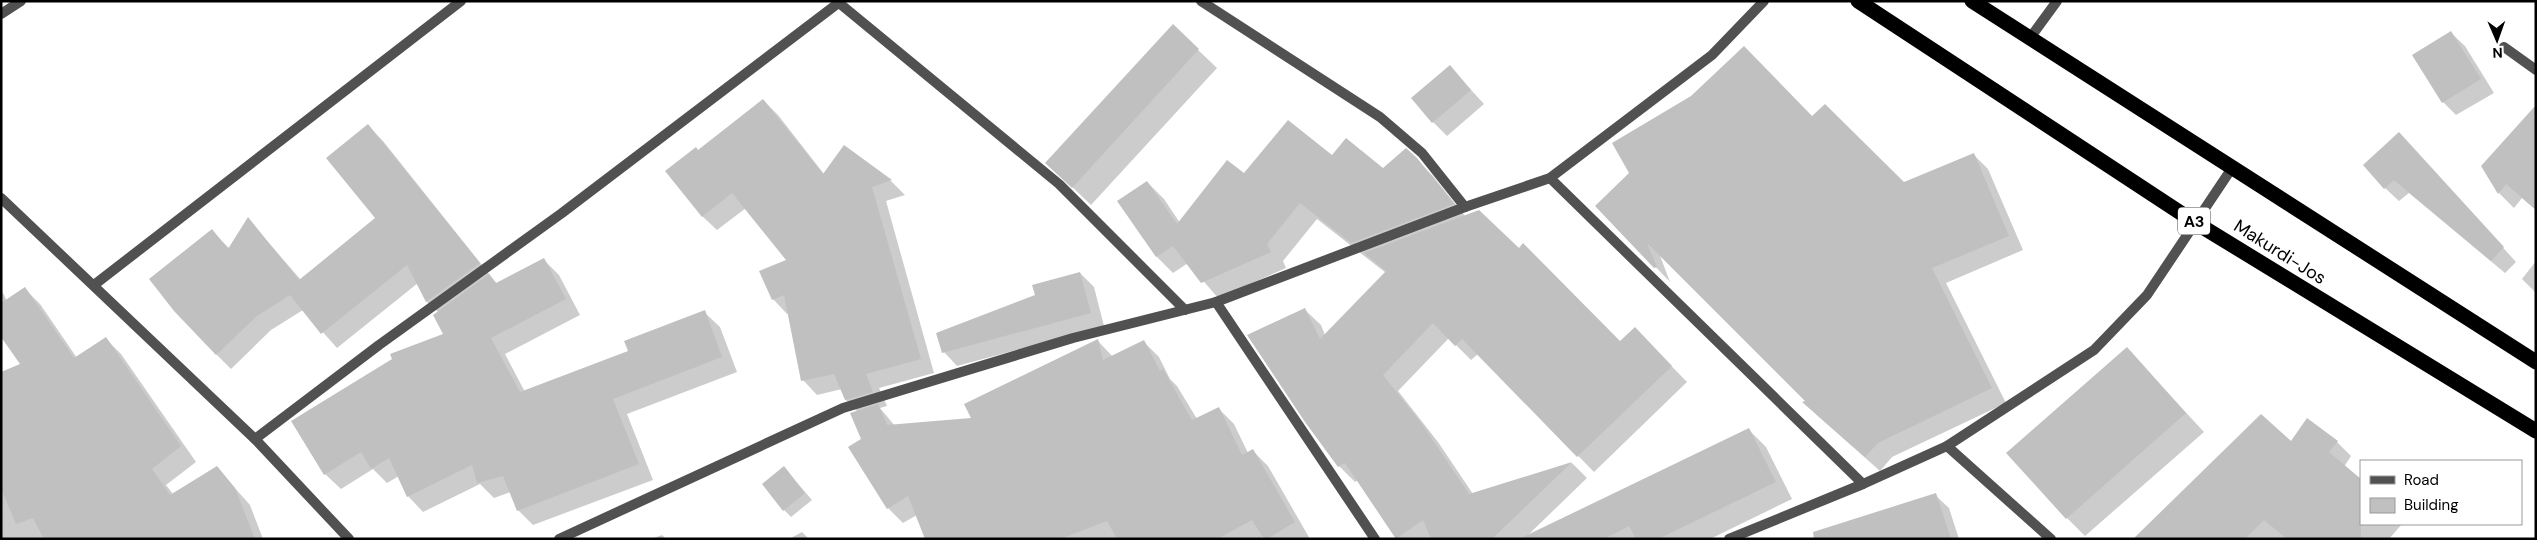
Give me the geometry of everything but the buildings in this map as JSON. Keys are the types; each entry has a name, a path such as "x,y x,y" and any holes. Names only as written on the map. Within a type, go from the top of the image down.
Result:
{"highway":[{"name":"Makurdi-Jos","path":"1858,1 2196,222 2536,431"},
{"path":"1972,1 2536,362"}],"street":[{"path":"1,14 21,1"},
{"path":"94,286 461,1"},
{"path":"1201,1 1380,117 1422,153 1465,207"},
{"path":"559,539 843,408 1073,338 1216,302 1465,207 1550,178 1712,55 1764,1"},
{"path":"2030,38 2057,1"},
{"path":"255,439 379,345 562,213 840,2 1059,184 1185,310"},
{"path":"2504,47 2536,70"},
{"path":"1729,539 1863,484 1947,446 2094,350 2147,295 2232,168"},
{"path":"1550,178 1863,484"},
{"path":"1,198 255,439 349,539"},
{"path":"1216,302 1375,539"},
{"path":"1947,446 2051,539"}]}
